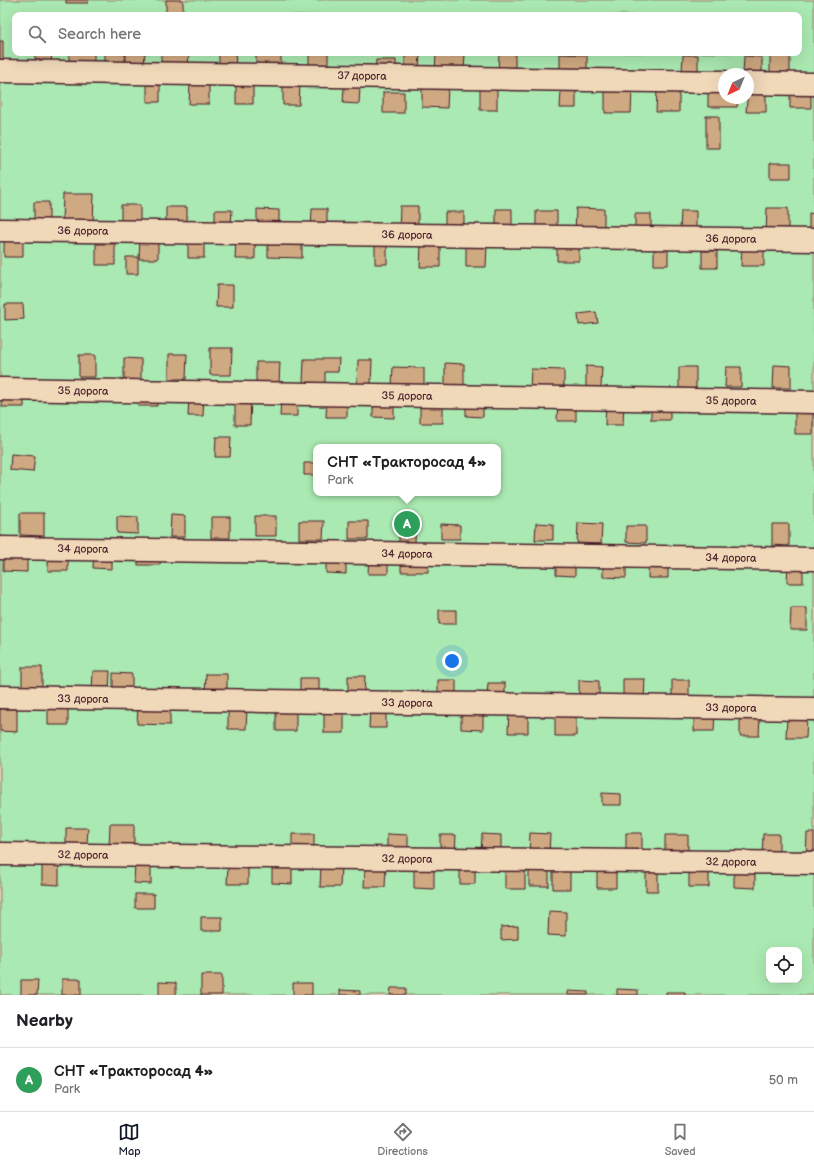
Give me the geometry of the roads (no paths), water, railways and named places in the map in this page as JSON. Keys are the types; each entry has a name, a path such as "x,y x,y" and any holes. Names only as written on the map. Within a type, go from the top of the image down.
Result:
{"lane":[{"name":"37 дорога","path":"0,71 718,82"},
{"path":"754,83 814,84"},
{"name":"36 дорога","path":"0,230 814,240"},
{"name":"35 дорога","path":"0,390 814,402"},
{"name":"34 дорога","path":"0,548 814,559"},
{"name":"33 дорога","path":"0,698 814,709"},
{"name":"32 дорога","path":"0,854 814,864"}],"place":[{"name":"СНТ «Тракторосад 4»","path":"407,524"}]}
